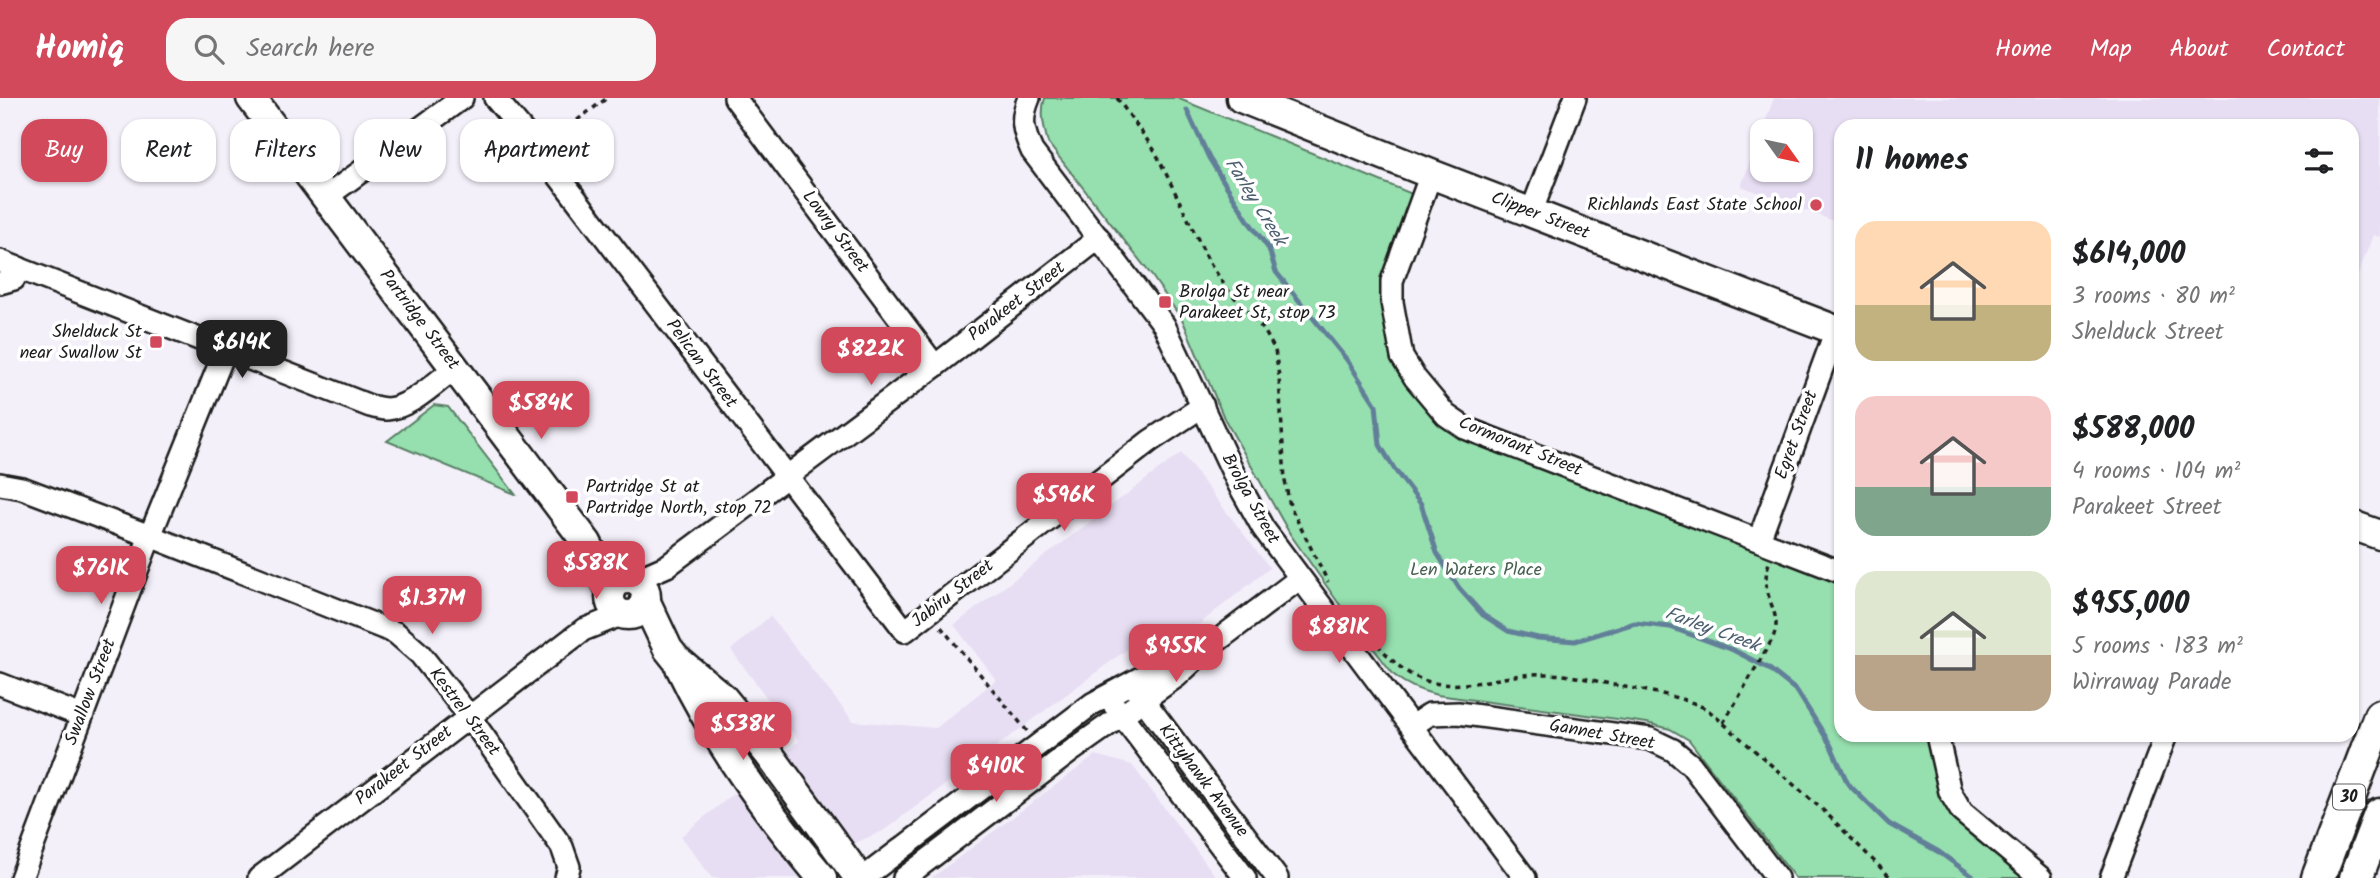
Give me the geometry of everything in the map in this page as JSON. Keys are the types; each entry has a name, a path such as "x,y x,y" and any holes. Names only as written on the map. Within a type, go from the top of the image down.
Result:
{"main road":[{"name":"30","path":"2318,878 2380,716"},
{"name":"30","path":"2356,878 2380,815"}],"street":[{"name":"Partridge Street","path":"251,98 669,651 699,708 732,761 822,878"},
{"path":"326,197 462,98"},
{"name":"Pelican Street","path":"495,98 513,119"},
{"name":"Lowry Street","path":"736,98 935,366"},
{"name":"Brolga Street","path":"1028,98 1022,120 1023,132 1032,152 1164,325 1238,483 1263,528 1525,878"},
{"name":"Clipper Street","path":"1241,98 1834,329"},
{"path":"1531,213 1575,98"},
{"name":"Cormorant Street","path":"1431,174 1392,281 1392,302 1402,358 1446,415 1465,428 1834,569"},
{"name":"Pelican Street","path":"563,182 905,631"},
{"name":"Parakeet Street","path":"259,878 786,475 935,366 1099,238"},
{"path":"10,265 370,407 388,409 422,393 455,368"},
{"path":"0,283 14,279 10,265"},
{"name":"Egret Street","path":"1767,544 1834,343"},
{"name":"Swallow Street","path":"21,878 150,536 225,351"},
{"name":"Jabiru Street","path":"905,631 1150,441 1203,406"},
{"name":"Kestrel Street","path":"0,484 22,488 150,536 396,633 420,654 469,716 562,847 569,867 566,878"},
{"path":"2359,528 2380,535"},
{"path":"904,878 1121,715 1176,677 1205,650 1299,579"},
{"path":"861,878 1092,704 1168,664 1205,650"},
{"name":"Partridge Street","path":"669,651 722,697 768,753 861,878"},
{"name":"Kittyhawk Avenue","path":"1131,683 1277,878"},
{"path":"0,684 82,716"},
{"name":"Kittyhawk Avenue","path":"1107,695 1245,878"},
{"name":"Gannet Street","path":"1412,726 1430,714 1458,713 1650,740 1673,750 1690,765 1777,878"},
{"path":"1939,742 1950,792 1962,812 2041,878"},
{"path":"2111,878 2163,742"}],"path":[{"path":"579,119 607,98"},
{"path":"1117,98 1155,151 1208,260 1227,289 1264,330 1275,350 1285,481 1290,506 1331,587"},
{"path":"1723,723 1775,632 1775,617 1766,592 1767,544"},
{"path":"929,612 1027,731"},
{"path":"1362,626 1385,655 1406,674 1432,684 1463,686 1525,675 1566,675 1686,699 1707,709 1825,812 1891,878"}],"shaded area":[{"name":"Richlands East State School","path":"1774,98 2380,98 2380,237 2373,235 2359,272 2359,119 1834,119 1834,221 1741,186 1750,162 1750,182 1813,182 1813,119 1766,119"},
{"path":"1181,453 1270,568 1198,625 1145,636 883,831 855,843 809,878 712,878 681,836 799,741 731,650 770,616 853,721 936,728 996,680 954,625"},
{"path":"1096,755 1132,765 1217,878 931,878"}],"green space":[{"name":"Len Waters Place","path":"1045,98 1177,98 1422,198 1392,281 1402,358 1446,415 1834,569 1834,742 1939,742 1950,792 2041,878 1795,878 1689,740 1670,729 1647,723 1437,695 1414,688 1399,679 1337,601 1290,534 1224,418 1183,321 1152,276 1048,143 1044,126"},
{"path":"434,405 448,407 515,494 387,441"}],"waterway":[{"name":"Farley Creek","path":"1187,110 1209,158 1269,249 1276,272 1347,360 1376,405 1380,445 1421,504 1437,553 1459,588 1483,615 1508,631 1538,638 1575,641 1635,623 1670,627 1733,650 1768,668 1797,691 1830,744 1848,784 1889,824 1939,852 1975,878"}],"place":[{"name":"Richlands East State School","path":"1816,205"},
{"name":"Brolga St near Parakeet St, stop 73","path":"1165,302"},
{"name":"Shelduck St near Swallow St","path":"156,342"},
{"name":"Partridge St at Partridge North, stop 72","path":"572,497"}]}
